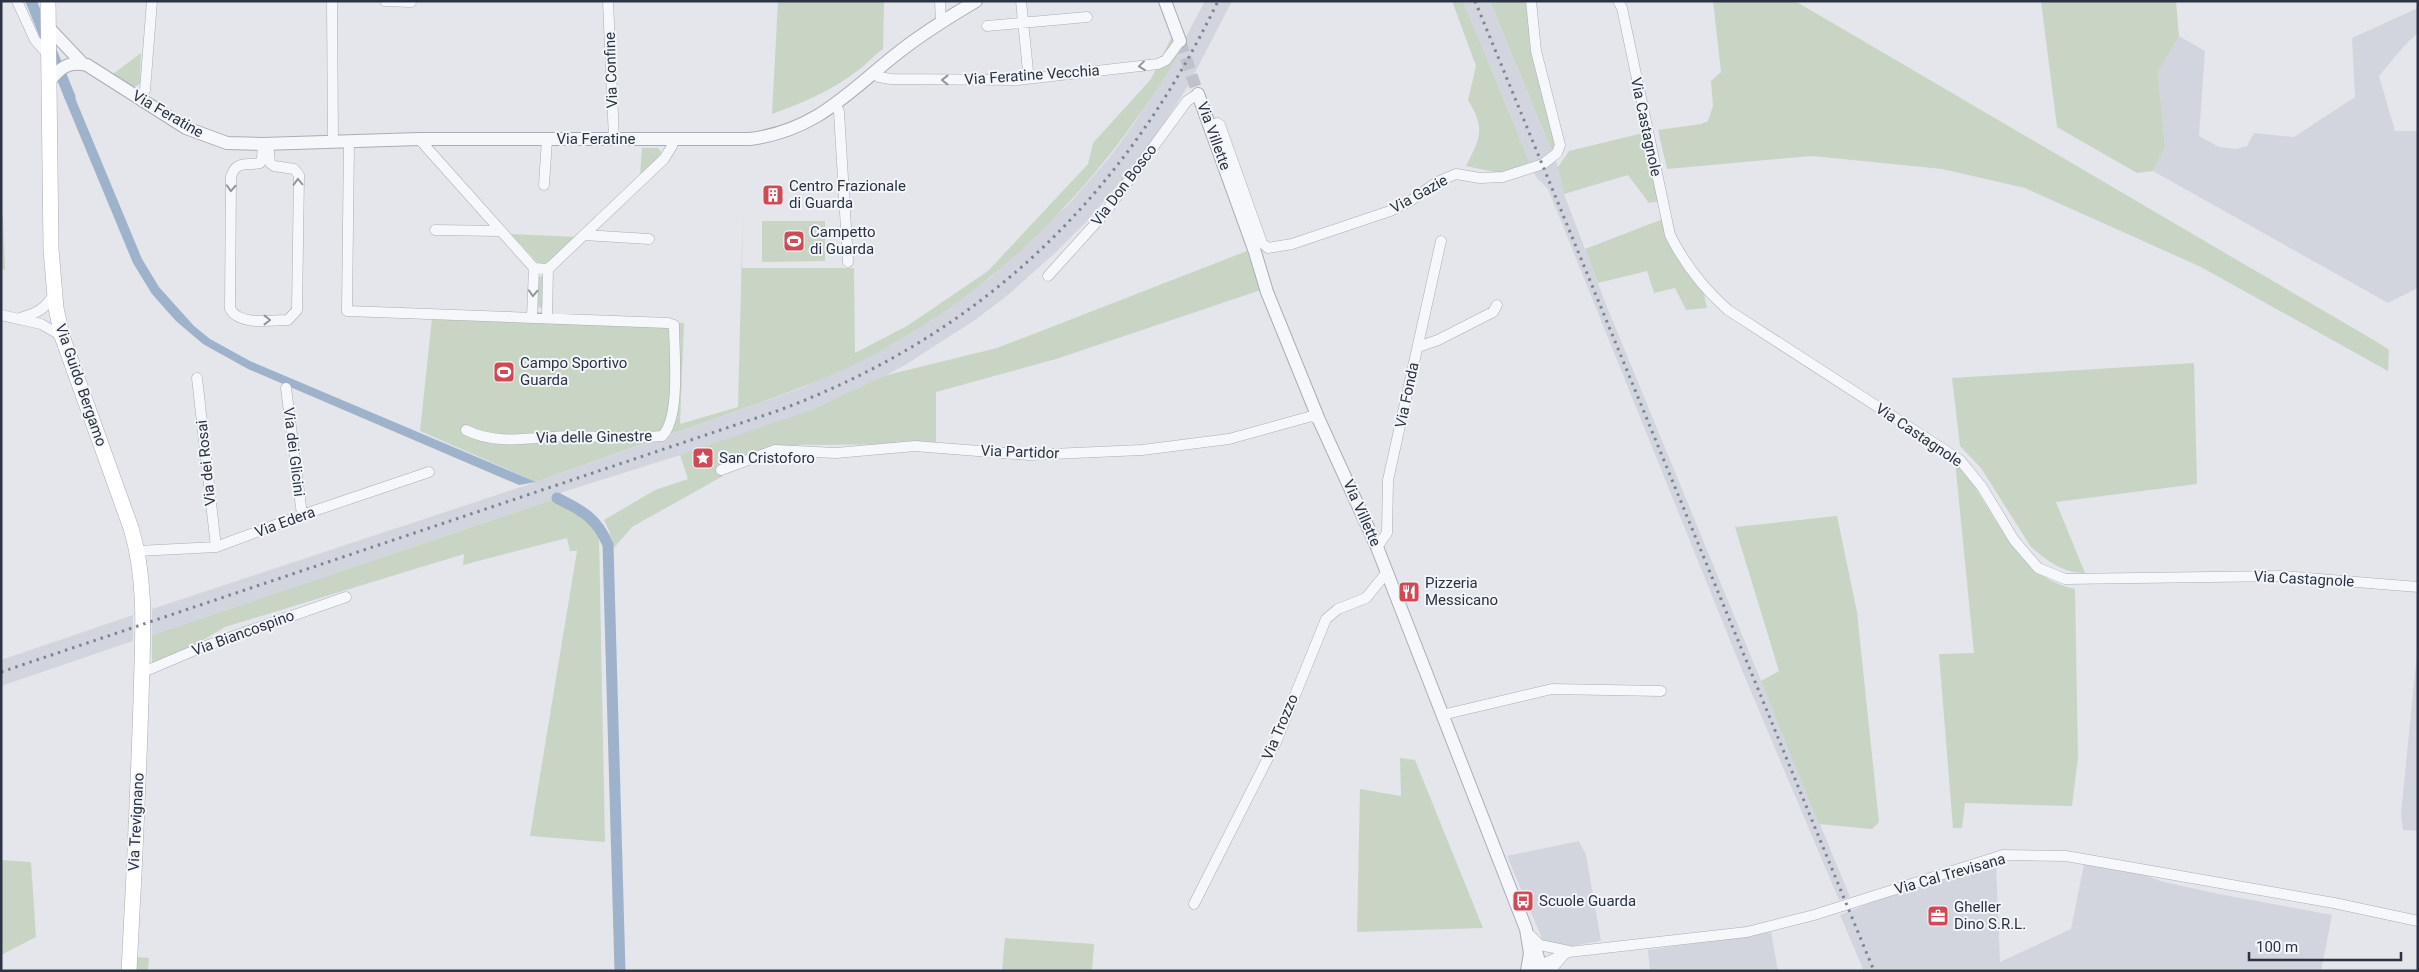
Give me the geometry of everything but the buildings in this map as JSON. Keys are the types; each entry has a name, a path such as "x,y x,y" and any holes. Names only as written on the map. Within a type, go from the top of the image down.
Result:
{"main road":[{"name":"Via Guido Bergamo","path":"48,1 51,249 55,294 62,336 138,551 143,609 141,673"},
{"name":"Via Trevignano","path":"129,971 141,673"}],"street":[{"path":"17,1 35,40 48,56 79,63"},
{"path":"141,99 146,90 152,1"},
{"path":"332,1 333,141"},
{"path":"385,1 411,2"},
{"name":"Via Confine","path":"608,1 614,139"},
{"path":"940,1 941,22"},
{"name":"Via Feratine","path":"48,27 79,63 186,128 227,143 265,144 419,139 736,140 763,137 808,122 836,106 899,52 941,22 976,1"},
{"path":"1021,1 1028,71"},
{"path":"1165,1 1180,41"},
{"name":"Via Gazie","path":"1210,126 1217,123 1220,125 1262,243 1268,248 1292,244 1390,211 1410,201 1437,182 1456,174 1480,178 1503,177 1543,164 1557,153 1560,145 1536,51 1531,1"},
{"name":"Via Castagnole","path":"1618,1 1622,8 1670,235 1680,256 1711,295 1728,310 1960,460 1982,486 2014,540 2038,568 2065,579 2283,576 2418,586"},
{"path":"987,26 1087,18"},
{"name":"Via Feratine Vecchia","path":"874,74 882,78 900,80 991,81 1037,78 1158,64 1166,60 1180,41"},
{"path":"48,56 55,48 69,51"},
{"path":"48,83 62,68 79,63"},
{"name":"Via Villette","path":"1198,94 1255,252 1267,292 1319,420 1387,572 1526,930 1536,948 1540,971"},
{"name":"Via Don Bosco","path":"1048,276 1104,214 1187,101 1198,94"},
{"path":"836,106 839,112 848,262"},
{"path":"419,139 534,268 548,270"},
{"path":"544,185 547,139"},
{"path":"547,318 548,270 664,159 674,139"},
{"name":"Via delle Ginestre","path":"349,141 347,310 668,323 674,325 673,410 667,432 662,436 645,438 570,436 513,439 476,435 466,430"},
{"path":"265,144 270,163 274,166 294,169 299,175 296,310 288,320 247,320 238,318 230,309 231,177 236,166 260,162 265,144"},
{"path":"435,230 500,231"},
{"path":"584,235 649,239"},
{"name":"Via Fonda","path":"1377,548 1388,533 1388,480 1441,241"},
{"path":"532,317 534,268"},
{"path":"19,318 42,310 55,294"},
{"path":"1418,347 1438,340 1493,312 1497,305"},
{"path":"1,315 19,318 52,329 62,336"},
{"name":"Via dei Rosai","path":"197,378 216,547"},
{"name":"Via dei Glicini","path":"286,388 302,515"},
{"name":"Via Partidor","path":"721,470 775,450 836,453 915,446 1029,455 1142,450 1229,439 1312,416 1319,420"},
{"name":"Via Edera","path":"138,551 216,547 302,515 429,472"},
{"name":"Via Trozzo","path":"1194,904 1276,742 1326,619 1338,609 1366,598 1387,572"},
{"name":"Via Biancospino","path":"141,673 209,644 346,597"},
{"path":"1442,715 1552,689 1661,691"},
{"name":"Via Cal Trevisana","path":"1540,971 1545,962 1571,952 1747,932 1814,915 2003,855 2066,856 2334,903 2418,921"},
{"name":"Via Villette","path":"1526,930 1530,953 1527,971"},
{"name":"Via Cal Trevisana","path":"1526,930 1540,945 1571,952"},
{"path":"1550,971 1571,952"}],"shaded area":[{"path":"1205,1 1232,1 1188,86 1154,139 1128,173 1086,222 1008,295 975,320 905,365 868,385 811,410 744,435 563,492 555,499 152,635 152,609 536,482 735,412 802,388 893,344 927,323 992,276 1068,205 1109,158 1134,124 1168,71"},
{"path":"1463,1 1490,1 1558,167 1564,194 1607,307 1850,897 1839,900 1744,675 1548,189 1536,177"},
{"path":"2418,8 2418,33 2404,46 2379,76 2395,131 2418,131 2418,288 2388,303 2153,171 2165,147 2158,72 2179,36 2205,51 2199,136 2219,147 2236,149 2247,146 2254,133 2294,137 2355,97 2352,38"},
{"path":"133,615 133,641 1,686 1,660"},
{"path":"2418,642 2418,831 2403,830 2401,814"},
{"path":"1579,841 1586,855 1601,941 1547,950 1507,856"},
{"path":"1996,863 2000,962 2071,929 2084,864 2141,874 2164,882 2219,894 2332,915 2321,971 1864,971 1840,915 1873,902"},
{"path":"1771,932 1778,971 1650,971 1648,950"}],"green space":[{"path":"778,1 884,1 883,49 860,69 837,85 805,101 772,114"},
{"path":"1452,1 1463,1 1530,163 1499,173 1466,166 1475,148 1479,133 1474,110 1468,100 1476,66"},
{"path":"1490,1 1529,1 1538,74 1554,139 1552,152"},
{"path":"1713,1 1795,1 2377,342 2389,350 2388,371 2201,267 2025,188 1942,169 1812,156 1667,169 1658,130 1701,124 1708,121 1713,106 1711,81 1721,72"},
{"path":"2041,1 2176,1 2179,36 2158,72 2165,147 2153,171 2137,173 2057,127"},
{"path":"1171,38 1178,55 1148,103 1079,192 1040,232 998,270 954,304 907,336 857,363 784,394 536,482 420,431 432,318 684,323 680,424 738,407 743,206 742,268 854,268 855,353 907,326 988,271 1088,164 1093,143 1151,79"},
{"path":"141,53 140,84 134,87 113,74"},
{"path":"1643,133 1659,201 1649,203 1628,175 1564,194 1558,167 1569,151"},
{"path":"642,148 658,148 661,152 658,158 640,176"},
{"path":"1,216 3,216 5,270 1,269"},
{"path":"1663,219 1677,258 1704,294 1707,308 1686,310 1675,288 1654,293 1647,271 1598,283 1585,249"},
{"name":"Campetto di Guarda","path":"762,221 825,221 825,261 762,262"},
{"path":"511,234 577,237 548,264 538,263"},
{"path":"1247,251 1261,290 1056,359 936,392 936,444 797,445 724,470 723,476 632,527 612,550 610,533 604,520 655,490 688,479 680,455 811,410 887,375 997,348"},
{"path":"537,276 545,277 544,308 535,307"},
{"path":"2194,363 2197,484 2056,502 2085,573 2063,569 2031,547 1981,468 1960,446 1952,378"},
{"path":"1955,461 1969,478 2019,554 2035,570 2053,582 2075,589 2078,757 2072,806 1965,803 1962,828 1953,828 1939,654 1974,653"},
{"path":"555,499 575,510 592,524 599,537 605,842 530,836 577,551 570,551 567,538 463,565 464,554 225,627 193,646 152,663 152,635"},
{"path":"1837,516 1857,612 1879,822 1872,829 1819,824 1761,681 1779,671 1735,527"},
{"path":"1400,758 1415,760 1483,928 1357,932 1360,789 1401,796"},
{"path":"1,860 31,862 36,937 1,955"},
{"path":"1005,938 1094,944 1092,971 1002,971"},
{"path":"135,957 149,958 148,971 134,971"}],"water":[{"path":"27,1 36,1 42,18 35,21"},
{"path":"68,81 142,259 159,287 194,326 210,339 250,361 536,482 519,485 248,369 203,344 176,321 152,294 133,263 64,97 61,85"}],"waterway":[{"path":"31,1 70,97"},
{"path":"557,498 588,516 599,528 608,545 620,971"}],"tunnel":[{"path":"1180,41 1198,94"}],"railway":[{"path":"1,672 777,411 851,380 919,342 982,300 1039,251 1091,197 1138,137 1180,72 1218,1"},
{"path":"1475,1 1874,971"}],"place":[{"name":"Centro Frazionale di Guarda","path":"773,195"},
{"name":"Campetto di Guarda","path":"794,241"},
{"name":"Campo Sportivo Guarda","path":"504,372"},
{"name":"San Cristoforo","path":"703,458"},
{"name":"Pizzeria Messicano","path":"1409,592"},
{"name":"Scuole Guarda","path":"1523,901"},
{"name":"Gheller Dino S.R.L.","path":"1938,916"}]}
